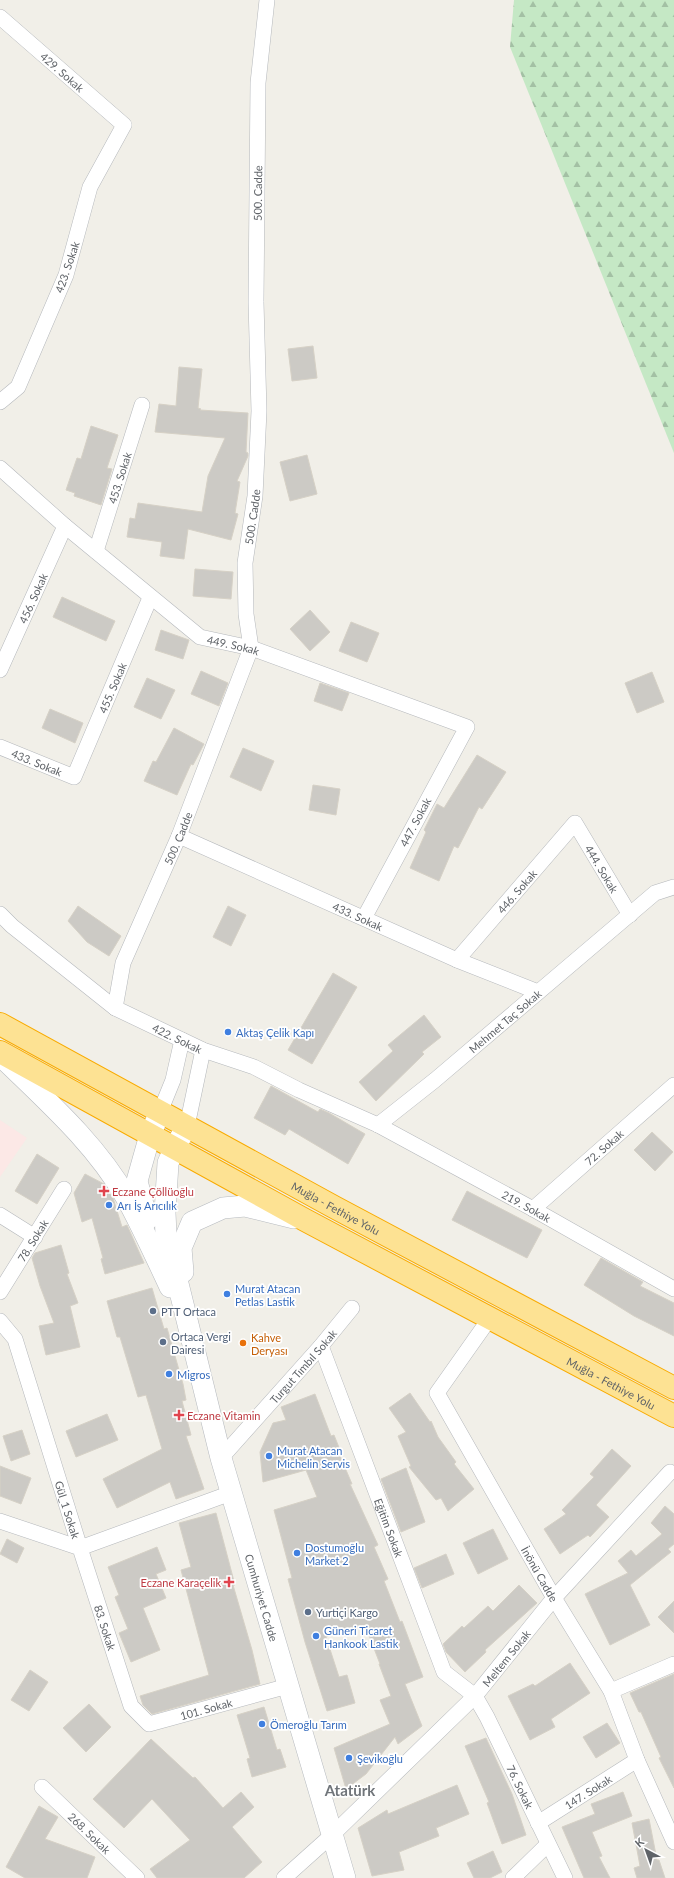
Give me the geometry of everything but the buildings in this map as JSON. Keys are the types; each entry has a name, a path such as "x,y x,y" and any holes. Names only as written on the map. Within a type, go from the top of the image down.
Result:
{"highway":[{"name":"Muğla - Fethiye Yolu","path":"0,1024 334,1207 674,1388"},
{"name":"Muğla - Fethiye Yolu","path":"0,1053 305,1220 674,1416"}],"street":[{"name":"500. Cadde","path":"115,1008 124,963 179,836 251,648 246,614 245,563 255,496 259,411 256,302 258,83 267,0"},
{"name":"429. Sokak","path":"0,17 124,125"},
{"name":"423. Sokak","path":"0,402 18,387 66,275 90,187 124,125"},
{"name":"453. Sokak","path":"96,551 142,405"},
{"name":"449. Sokak","path":"0,468 65,526 150,598 200,637 251,648 467,727"},
{"name":"456. Sokak","path":"0,670 65,526"},
{"name":"455. Sokak","path":"74,777 150,598"},
{"name":"447. Sokak","path":"364,918 467,727"},
{"name":"433. Sokak","path":"0,747 74,777"},
{"name":"444. Sokak","path":"575,823 630,915"},
{"name":"446. Sokak","path":"457,960 575,823"},
{"name":"433. Sokak","path":"179,836 457,960 538,992"},
{"name":"Mehmet Taç Sokak","path":"378,1125 435,1080 655,893 674,887"},
{"name":"422. Sokak","path":"0,914 12,926 115,1008 203,1050 254,1067 299,1090 378,1125"},
{"path":"156,1259 137,1181 150,1135 173,1080 182,1040"},
{"path":"185,1316 166,1235 165,1213 168,1162 187,1126 203,1050"},
{"path":"0,1053 73,1126 125,1196 185,1316"},
{"name":"72. Sokak","path":"533,1209 674,1085"},
{"name":"219. Sokak","path":"378,1125 533,1209 674,1289"},
{"name":"78. Sokak","path":"0,1292 64,1189"},
{"path":"185,1316 181,1248 192,1222 223,1208 245,1206 305,1220"},
{"path":"0,1215 35,1237"},
{"name":"Turgut Tımbıl Sokak","path":"220,1458 321,1346 352,1308"},
{"name":"Cumhuriyet Cadde","path":"185,1316 220,1458 345,1878"},
{"name":"İnönü Cadde","path":"490,1318 437,1393 554,1598 611,1691 637,1760 674,1842"},
{"name":"Gül_1 Sokak","path":"0,1321 16,1339 80,1548 231,1493"},
{"name":"Eğitim Sokak","path":"321,1346 444,1672 475,1696"},
{"name":"Meltem Sokak","path":"284,1878 332,1835 475,1696 554,1598 670,1472"},
{"path":"0,1521 80,1548"},
{"name":"83. Sokak","path":"80,1548 131,1706"},
{"path":"611,1691 674,1664"},
{"name":"101. Sokak","path":"131,1706 149,1724 288,1686"},
{"name":"76. Sokak","path":"475,1696 487,1717 565,1878"},
{"name":"147. Sokak","path":"538,1823 637,1760"},
{"name":"268. Sokak","path":"42,1787 137,1878"},
{"path":"513,1878 548,1844"}],"shaded area":[{"path":"0,1120 27,1138 0,1177"}],"green space":[{"path":"514,0 674,0 674,453 510,47"}],"place":[{"name":"Aktaş Çelik Kapı","path":"228,1032"},
{"name":"Eczane Çöllüoğlu","path":"104,1191"},
{"name":"Arı İş Arıcılık","path":"109,1205"},
{"name":"Murat Atacan Petlas Lastik","path":"227,1294"},
{"name":"PTT Ortaca","path":"153,1311"},
{"name":"Ortaca Vergi Dairesi","path":"163,1342"},
{"name":"Kahve Deryası","path":"243,1343"},
{"name":"Migros","path":"169,1374"},
{"name":"Eczane Vitamin","path":"179,1415"},
{"name":"Murat Atacan Michelin Servis","path":"269,1456"},
{"name":"Dostumoğlu Market 2","path":"297,1553"},
{"name":"Eczane Karaçelik","path":"229,1582"},
{"name":"Yurtiçi Kargo","path":"308,1612"},
{"name":"Güneri Ticaret Hankook Lastik","path":"316,1636"},
{"name":"Ömeroğlu Tarım","path":"262,1724"},
{"name":"Şevikoğlu","path":"349,1758"}],"district":[{"name":"Atatürk","path":"350,1790"}]}
